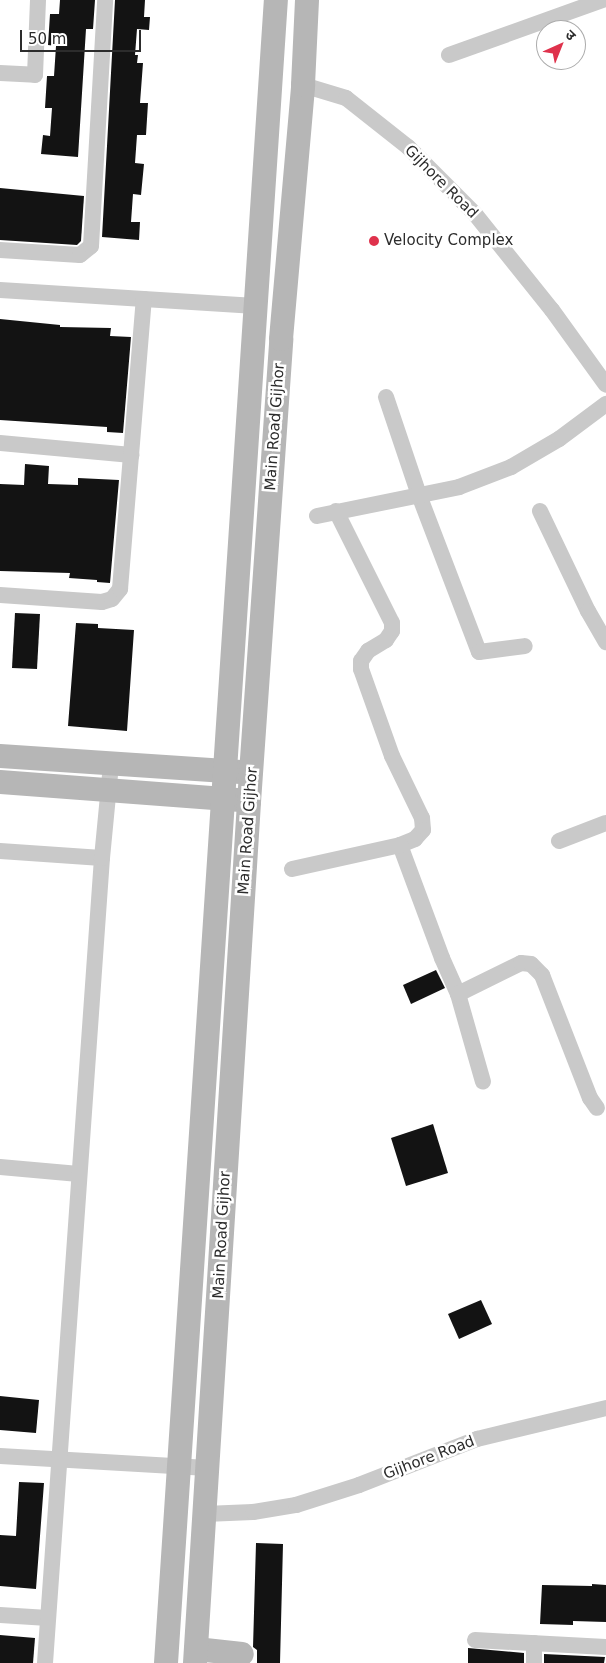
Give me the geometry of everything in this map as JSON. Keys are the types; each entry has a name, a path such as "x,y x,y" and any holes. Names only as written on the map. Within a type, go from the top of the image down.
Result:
{"street":[{"path":"0,72 35,74 38,0"},
{"path":"0,250 80,255 91,246 105,0"},
{"name":"Main Road Gijhor","path":"166,1663 276,0"},
{"name":"Main Road Gijhor","path":"196,1656 249,802 281,339 303,85 307,0"},
{"path":"449,55 603,0"},
{"name":"Gijhore Road","path":"303,85 346,98 408,147 475,214 552,310 606,385"},
{"path":"0,290 255,306"},
{"path":"0,595 102,602 112,599 120,590 144,299"},
{"path":"386,397 418,495 479,652 525,646"},
{"path":"317,516 459,487 511,467 559,439 606,404"},
{"path":"0,443 131,455"},
{"path":"292,869 400,845 415,838 423,830 422,818 392,756 361,669 361,661 368,650 386,640 392,632 392,623 336,511"},
{"path":"540,511 588,611 606,642"},
{"path":"0,756 111,765 252,773"},
{"path":"45,1663 102,858 111,765"},
{"path":"0,782 108,789 249,802"},
{"path":"559,841 606,823"},
{"path":"400,845 442,958 458,994 483,1082"},
{"path":"0,851 102,858"},
{"path":"458,994 521,963 531,964 542,975 590,1098 597,1108"},
{"path":"0,1167 79,1174"},
{"name":"Gijhore Road","path":"205,1514 253,1512 296,1505 359,1485 477,1439 606,1408"},
{"path":"0,1456 208,1468"},
{"path":"0,1615 48,1618"},
{"path":"475,1640 606,1647"},
{"path":"534,1643 534,1663"},
{"path":"196,1656 242,1654"}],"building":[{"path":"60,0 95,0 93,29 86,29 78,157 41,154 43,135 50,136 52,108 45,108 47,76 54,76 56,46 48,45 50,14 59,14"},
{"path":"115,0 145,0 144,17 150,17 149,30 137,29 135,55 138,55 137,63 143,63 140,103 148,103 146,135 137,135 135,163 144,164 141,195 133,194 131,222 140,222 139,240 102,237"},
{"path":"0,188 84,196 81,241 77,245 0,240"},
{"path":"0,319 60,325 60,327 111,328 110,336 131,337 123,433 107,432 107,427 0,420"},
{"path":"25,464 49,466 48,484 78,485 78,478 119,480 110,583 69,578 70,573 0,571 0,484 24,485"},
{"path":"15,613 40,614 37,669 12,668"},
{"path":"76,623 98,624 98,628 134,630 127,731 68,726"},
{"path":"436,970 445,988 411,1004 403,985"},
{"path":"433,1124 448,1173 406,1186 391,1138"},
{"path":"481,1300 492,1324 459,1339 448,1314"},
{"path":"0,1396 39,1400 36,1433 0,1430"},
{"path":"19,1482 44,1483 36,1589 0,1586 0,1535 16,1536"},
{"path":"256,1543 283,1544 280,1663 257,1663 257,1650 253,1647"},
{"path":"592,1584 606,1585 606,1622 573,1621 573,1625 540,1624 542,1585 592,1586"},
{"path":"0,1635 35,1638 33,1663 0,1663"},
{"path":"468,1648 524,1653 524,1663 468,1663"},
{"path":"544,1654 605,1657 604,1663 544,1663"}],"place":[{"name":"Velocity Complex","path":"374,241"}]}
